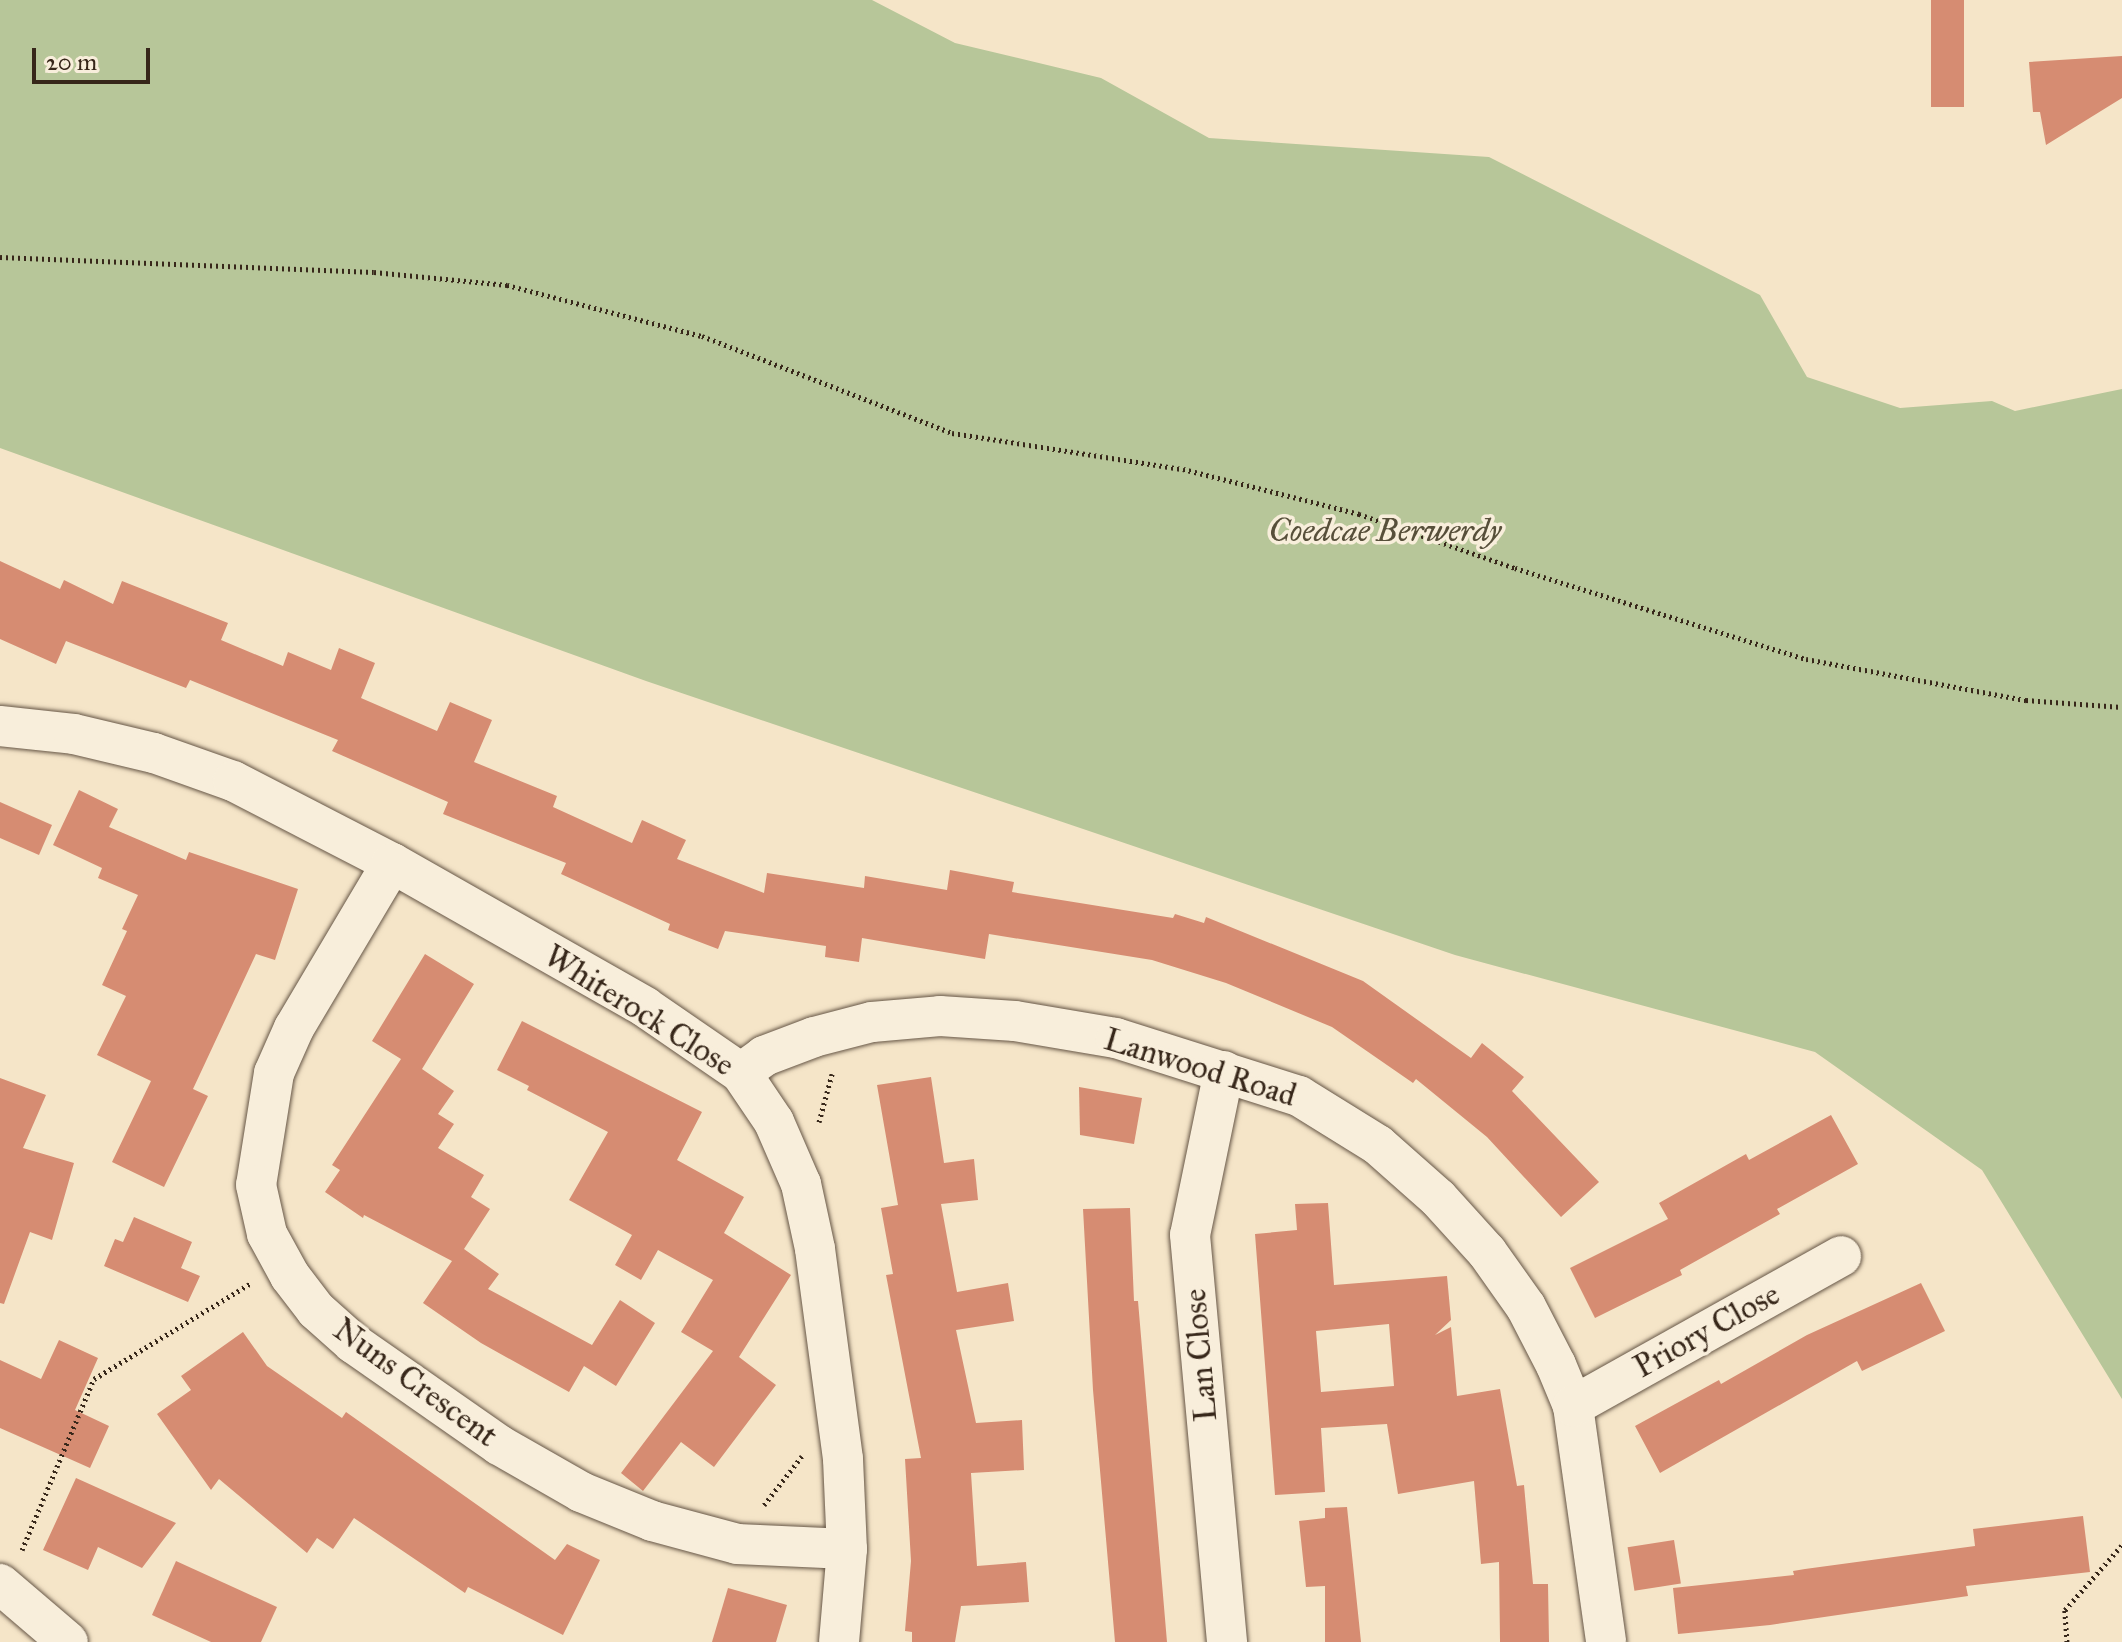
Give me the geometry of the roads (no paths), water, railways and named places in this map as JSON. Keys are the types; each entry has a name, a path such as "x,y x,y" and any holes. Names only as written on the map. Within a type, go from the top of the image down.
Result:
{"street":[{"name":"Whiterock Close","path":"0,726 74,734 154,753 233,781 392,863 645,1007 741,1073 774,1122 788,1153 801,1184 815,1249 837,1412 847,1549 839,1642"},
{"name":"Nuns Crescent","path":"392,863 294,1028 274,1073 263,1126 256,1185 267,1234 283,1264 316,1310 353,1343 499,1445 581,1492 652,1521 733,1543 847,1549"},
{"name":"Lanwood Road","path":"741,1073 764,1056 872,1022 940,1016 1015,1021 1116,1038 1299,1096 1378,1145 1438,1198 1487,1252 1526,1307 1573,1406 1606,1642"},
{"name":"Lan Close","path":"1224,1071 1190,1235 1227,1642"},
{"name":"Priory Close","path":"1573,1406 1841,1256"},
{"path":"2,1590 68,1642"}],"park label":[{"name":"Coedcae Berwerdy","path":"1385,531"}]}
